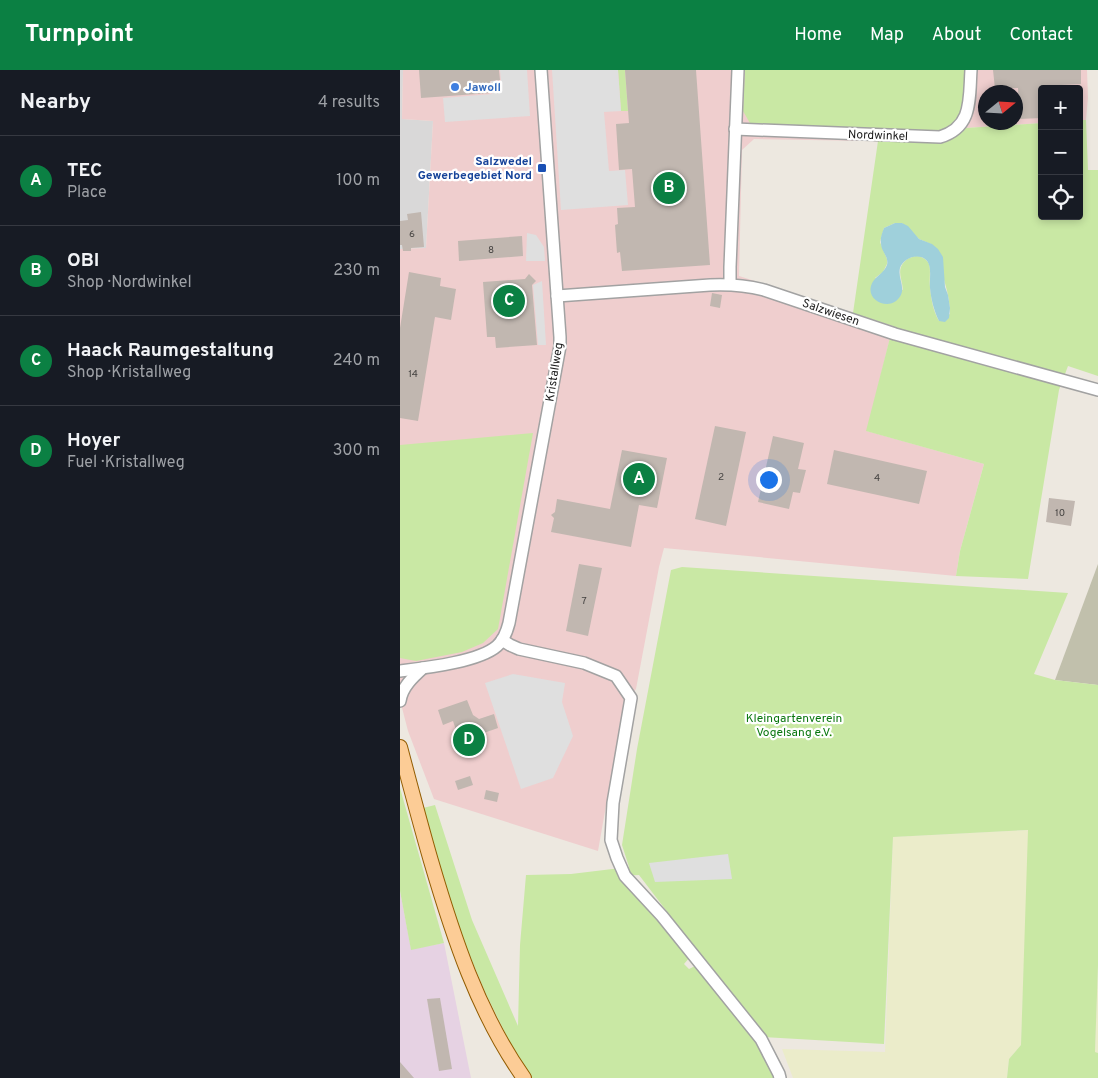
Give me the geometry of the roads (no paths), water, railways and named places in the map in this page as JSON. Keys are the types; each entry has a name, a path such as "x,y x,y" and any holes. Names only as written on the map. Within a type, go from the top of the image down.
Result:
{"main road":[{"path":"400,747 434,872 461,955 488,1018 524,1078"}],"street":[{"name":"Kristallweg","path":"502,640 509,623 560,346 541,70"},
{"path":"730,284 738,70"},
{"name":"Nordwinkel","path":"735,129 940,137 954,131 962,124 968,108 971,70"},
{"name":"Salzwiesen","path":"557,296 730,284 747,285 895,334 1098,390"},
{"path":"400,671 479,656 496,647 502,640 519,649 584,663 616,676 631,698 612,803 611,840 617,858 625,876 662,916 761,1039 780,1078"},
{"path":"400,701 408,684 423,668"}],"water":[{"path":"895,223 902,223 908,226 919,239 932,244 938,249 943,257 945,287 950,308 949,318 945,322 939,321 933,305 930,292 929,265 921,257 910,258 900,268 902,293 896,301 887,304 878,302 872,295 872,283 884,271 887,265 887,259 881,246 884,228"}],"place":[{"name":"Jawoll","path":"455,87"},
{"name":"Salzwedel Gewerbegebiet Nord","path":"542,168"},
{"name":"OBI","path":"669,188"},
{"name":"Haack Raumgestaltung","path":"509,301"},
{"name":"TEC","path":"639,479"},
{"name":"Hoyer","path":"469,740"}],"park label":[{"name":"Kleingartenverein Vogelsang e.V.","path":"794,725"}]}
